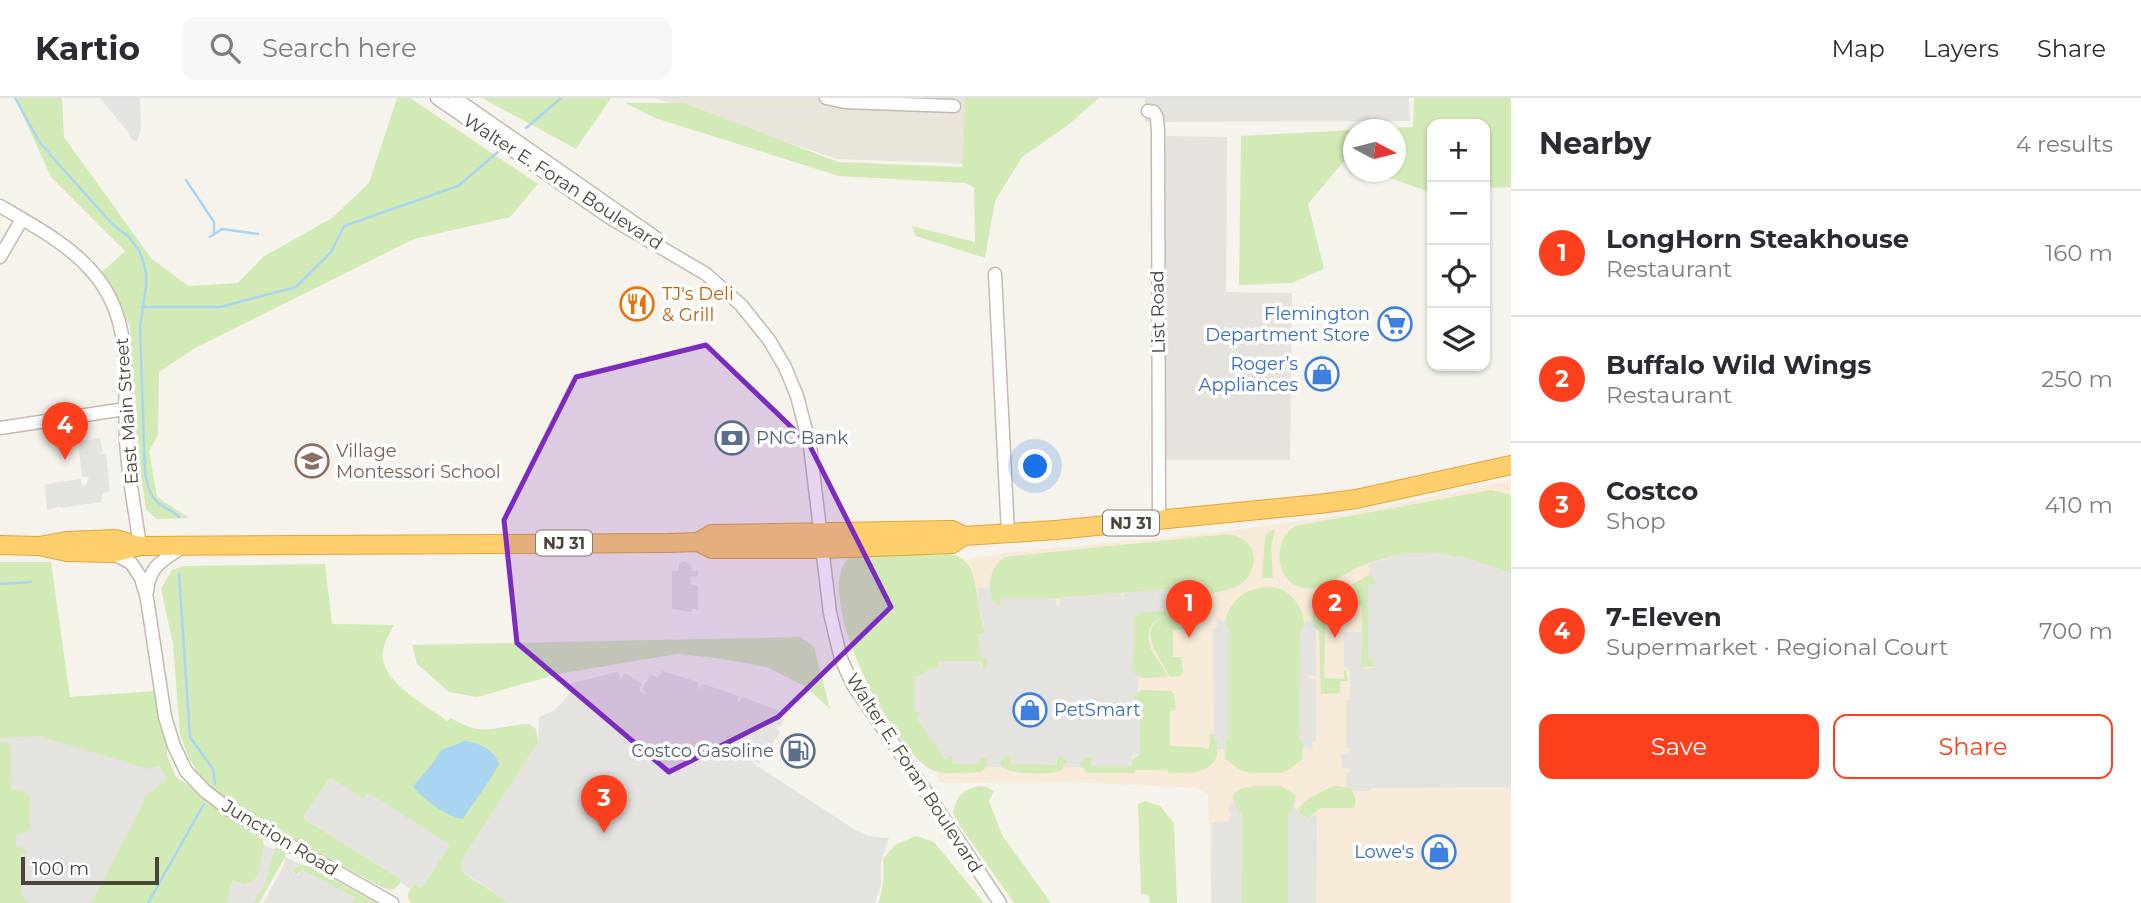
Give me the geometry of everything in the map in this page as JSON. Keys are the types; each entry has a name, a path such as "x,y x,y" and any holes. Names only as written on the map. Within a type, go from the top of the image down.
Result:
{"highway":[{"name":"NJ 31","path":"0,545 39,546 67,552 112,553 140,546 186,545 698,542 712,549 821,541 952,544 964,536 1277,509 1356,499 1511,465"},
{"name":"NJ 31","path":"39,546 67,541 116,540 140,546"}],"street":[{"name":"Walter E. Foran Boulevard","path":"437,98 609,217 690,263"},
{"name":"Walter E. Foran Boulevard","path":"455,98 706,274 742,306 769,340 785,367 800,405 810,446 830,613 841,659 853,685 999,903"},
{"path":"826,98 845,102 954,106"},
{"name":"List Road","path":"1148,111 1154,112 1158,131 1159,520"},
{"name":"East Main Street","path":"0,206 81,260 95,275 116,309 124,340 129,470 140,546"},
{"path":"0,257 22,219"},
{"path":"995,274 1008,534"},
{"path":"0,428 125,410"},
{"path":"147,599 148,584 154,568 186,545"},
{"path":"112,553 135,567 147,599"},
{"name":"Junction Road","path":"147,599 162,702 179,760 205,791 235,814 392,903"}],"highlighted area":[{"path":"706,345 809,444 891,607 778,717 669,772 517,643 504,520 576,377"}],"shaded area":[{"path":"100,98 140,98 141,129 137,142 131,139"},
{"path":"654,98 975,98 973,164 837,159"},
{"path":"1145,98 1409,98 1410,121 1343,119 1343,121 1145,122"},
{"path":"1166,136 1227,137 1226,292 1292,293 1290,460 1164,460"},
{"path":"100,438 103,451 99,453 106,454 110,492 102,493 102,502 60,508 59,504 58,507 47,510 45,484 81,479 82,486 86,485 89,477 82,477 78,441"},
{"path":"1511,481 1511,903 1211,903 1208,794 1196,788 1067,782 940,783 915,708 914,677 956,562 1011,552 1212,533 1340,515"},
{"path":"1404,554 1464,557 1511,574 1511,787 1372,788 1369,791 1353,791 1346,786 1346,774 1350,771 1342,768 1342,754 1350,753 1350,748 1346,747 1346,700 1350,700 1350,669 1344,667 1344,632 1362,632 1361,667 1374,668 1375,661 1368,660 1368,584 1376,582 1369,575 1370,563"},
{"path":"684,561 690,564 692,571 698,571 698,576 690,577 691,585 698,586 698,609 692,609 691,612 672,609 672,571 679,571 679,564"},
{"path":"977,588 990,588 992,600 1000,606 1002,598 1055,598 1058,606 1060,598 1120,593 1123,601 1125,593 1182,588 1184,595 1199,593 1200,606 1139,613 1134,617 1133,671 1138,677 1138,691 1133,698 1132,718 1140,720 1140,754 1132,755 1132,766 1091,766 1091,758 1088,757 1083,759 1081,767 1064,767 1067,761 1063,757 1057,757 1056,765 1011,764 1010,757 1003,757 1000,762 1002,767 986,767 987,759 984,757 980,758 980,764 953,764 952,755 945,759 916,718 922,713 914,711 914,677 921,677 927,670 938,668 938,661 981,661 981,668 987,666 987,658 980,658 978,635 985,631"},
{"path":"1217,619 1225,621 1229,629 1229,738 1226,740 1226,749 1217,749 1217,740 1214,738 1213,629 1217,627"},
{"path":"1313,621 1313,627 1316,629 1316,675 1308,676 1309,679 1316,679 1316,741 1312,741 1313,750 1303,748 1303,741 1299,739 1300,630 1305,625 1304,622"},
{"path":"662,671 698,682 698,690 703,684 738,696 738,703 742,697 778,710 777,718 784,719 781,726 775,727 780,732 759,764 753,763 857,831 868,836 889,838 881,862 881,886 875,903 510,903 463,872 463,858 538,742 539,717 554,711 565,699 570,692 568,684 618,672 620,679 625,673 642,684 639,690 645,694 642,689 651,674 658,678"},
{"path":"40,736 141,767 151,769 159,766 167,779 144,797 144,802 91,903 29,903 21,893 20,855 28,853 24,848 16,847 16,835 30,829 30,796 24,791 11,790 10,743 0,742 0,738"},
{"path":"330,778 364,799 369,793 450,845 422,888 414,884 410,889 401,883 402,880 303,818"},
{"path":"1235,801 1237,811 1242,814 1241,903 1211,903 1212,823 1228,821 1231,817 1228,806"},
{"path":"1293,805 1303,817 1314,815 1317,818 1316,903 1288,903 1288,815 1292,812"},
{"path":"264,845 274,849 265,883 253,903 227,903 233,880 245,885 257,878"},
{"path":"285,857 300,864 292,870 294,874 298,875 301,869 355,898 352,903 263,903 285,863"}],"green space":[{"path":"15,98 62,98 64,137 151,258 188,286 238,283 263,257 332,218 369,183 397,98 410,98 538,184 510,217 414,239 195,348 159,372 158,435 149,451 157,497 189,518 156,519 146,509 137,451 130,326 102,272 125,251 51,177"},
{"path":"482,98 611,98 576,149"},
{"path":"965,98 1099,98 1068,125 1022,157 995,201 985,258 916,236 912,226 975,242 974,187 965,183 839,176 655,118 625,103 684,103 838,162 962,167"},
{"path":"1414,98 1511,98 1511,187 1490,188 1490,119 1427,119 1427,191 1401,182 1406,182 1406,127 1413,127"},
{"path":"1343,131 1343,162 1308,204 1324,269 1291,283 1239,285 1241,136"},
{"path":"1491,490 1511,495 1511,574 1473,560 1419,553 1381,559 1354,569 1318,588 1310,589 1293,584 1281,568 1280,549 1283,540 1296,526"},
{"path":"1275,529 1271,548 1273,578 1262,578 1265,537"},
{"path":"1228,534 1249,545 1254,561 1245,580 1226,590 1184,595 1182,588 1060,598 1002,598 1000,606 991,600 991,576 1005,557"},
{"path":"948,554 963,560 972,571 985,631 978,635 980,657 987,658 988,664 983,669 981,661 939,665 938,668 914,677 914,710 921,712 917,718 945,759 952,755 953,764 980,763 980,758 986,757 987,766 981,772 937,772 915,757 878,703 861,668 847,633 840,601 840,575 850,557"},
{"path":"0,562 51,562 70,697 156,691 167,756 176,777 198,791 229,819 263,840 263,854 257,878 245,885 233,880 227,903 0,903"},
{"path":"325,564 332,624 394,625 383,651 383,662 396,682 416,700 447,721 451,718 472,728 490,729 529,724 536,729 538,742 462,861 463,872 510,903 411,903 408,893 414,884 421,887 368,793 364,800 330,778 303,818 402,880 392,889 374,883 235,807 207,784 187,754 180,734 173,644 161,589 172,570 184,566"},
{"path":"1369,575 1376,583 1369,584 1369,660 1375,661 1375,666 1361,667 1362,605 1357,605 1358,598 1335,598 1326,605 1324,678 1344,679 1346,670 1348,681 1340,681 1340,693 1321,694 1319,631 1313,627 1315,610 1321,601"},
{"path":"1271,587 1290,595 1301,611 1305,625 1300,630 1299,738 1303,741 1302,760 1281,773 1250,773 1240,770 1225,759 1225,621 1232,606 1242,595 1255,589"},
{"path":"1200,606 1210,608 1207,612 1165,616 1151,626 1151,649 1167,677 1142,678 1134,674 1134,617 1139,613"},
{"path":"1173,614 1190,615 1191,629 1173,630 1173,657 1181,657 1183,671 1181,676 1170,677 1155,650 1151,633 1153,625"},
{"path":"800,637 814,647 830,709 806,687 767,667 677,654 558,674 477,697 449,692 417,664 412,645"},
{"path":"1141,690 1171,691 1174,694 1176,710 1170,711 1170,746 1209,749 1210,734 1214,734 1217,751 1213,764 1189,773 1136,770 1134,773 1087,773 1081,766 1083,759 1088,757 1091,758 1091,765 1132,766 1132,760 1140,754 1140,720 1132,716 1132,708 1133,698"},
{"path":"1059,756 1065,757 1067,761 1062,770 1049,773 1014,772 1002,767 1000,762 1002,758 1010,757 1011,764 1057,764"},
{"path":"978,786 994,791 989,801 1002,835 1051,903 1014,903 960,826 953,813 956,802 964,792"},
{"path":"1280,786 1296,795 1292,812 1288,815 1288,903 1241,903 1242,815 1237,811 1233,797 1234,793 1242,788"},
{"path":"1337,786 1351,788 1356,800 1354,808 1320,808 1308,818 1301,815 1298,809 1306,801"},
{"path":"1145,801 1160,806 1174,823 1177,903 1150,903 1148,895 1141,894 1138,804"},
{"path":"916,836 934,842 984,903 878,903 883,882 883,859 895,845"},
{"path":"278,846 286,851 285,857 259,903 253,903 265,883 274,849"},
{"path":"300,864 311,867 376,903 352,903 355,898 301,870 296,875 292,870"}],"water":[{"path":"465,741 486,748 499,764 463,819 436,807 413,786 441,750"}],"waterway":[{"path":"15,98 40,143 112,224 128,236 139,250 146,273 140,328 145,474 153,498 179,517"},
{"path":"526,128 561,98"},
{"path":"142,307 220,307 296,287 331,252 344,226 458,186 498,152"},
{"path":"186,180 214,222 214,234"},
{"path":"210,237 222,229 258,234"},
{"path":"179,574 190,737 213,769 215,784"},
{"path":"0,584 31,582"},
{"path":"148,903 204,804"}],"place":[{"name":"TJ's Deli & Grill","path":"637,304"},
{"name":"Flemington Department Store","path":"1395,324"},
{"name":"Roger’s Appliances","path":"1322,374"},
{"name":"PNC Bank","path":"732,438"},
{"name":"7-Eleven","path":"65,460"},
{"name":"Village Montessori School","path":"312,461"},
{"name":"LongHorn Steakhouse","path":"1189,638"},
{"name":"Buffalo Wild Wings","path":"1335,638"},
{"name":"PetSmart","path":"1030,710"},
{"name":"Costco Gasoline","path":"798,751"},
{"name":"Costco","path":"604,833"},
{"name":"Lowe's","path":"1439,852"}]}
